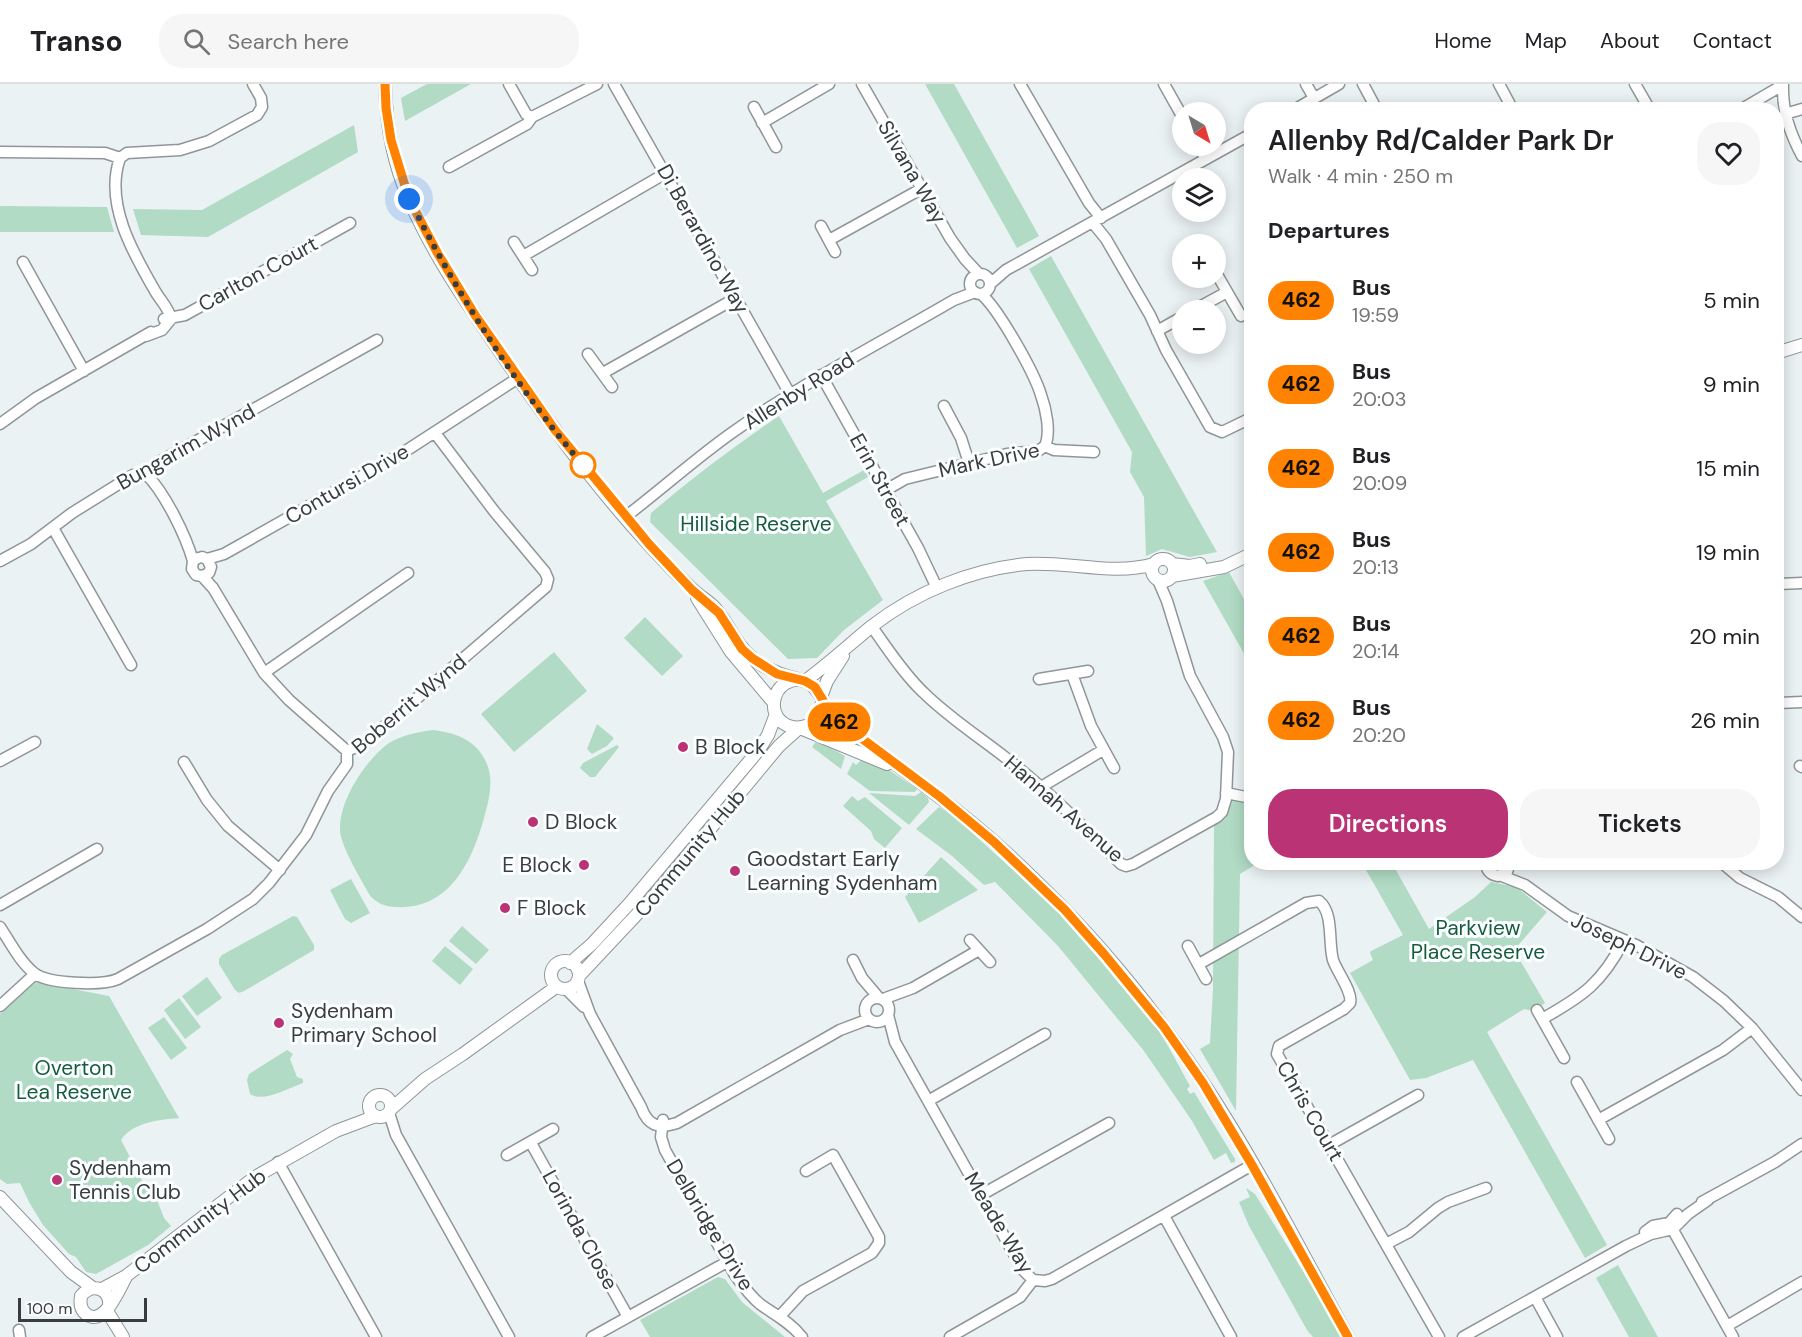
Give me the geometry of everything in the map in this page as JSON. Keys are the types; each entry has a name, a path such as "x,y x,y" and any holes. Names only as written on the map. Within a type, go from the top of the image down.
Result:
{"street":[{"path":"0,424 25,405 146,336 168,319 123,228 117,194 120,158 127,153 180,150 209,141 257,115 262,107 261,98 254,84"},
{"path":"385,84 391,140 409,199 454,283 555,430 627,519 692,590 719,613 742,649 777,674 803,680 815,687 834,718 908,773 994,842 1085,932 1164,1027 1203,1083 1252,1165 1348,1337"},
{"path":"509,84 526,114 532,117"},
{"path":"448,167 527,124 532,117 597,84"},
{"name":"Di Berardino Way","path":"614,84 790,394"},
{"path":"762,123 829,84"},
{"name":"Silvana Way","path":"862,84 921,189 994,308 1041,395 1047,422 1045,446"},
{"path":"1022,84 1210,427 1222,432 1244,421"},
{"path":"1164,84 1174,102"},
{"path":"1306,84 1314,98"},
{"path":"1307,102 1339,84"},
{"path":"1363,84 1373,102"},
{"path":"1499,84 1509,102"},
{"path":"1635,84 1645,102"},
{"path":"1754,102 1783,85 1785,114 1791,135 1802,156"},
{"path":"753,107 776,147"},
{"path":"1785,114 1802,109"},
{"name":"Allenby Road","path":"627,519 723,440 790,394 980,284 1244,138"},
{"path":"0,152 105,153 120,158"},
{"path":"523,255 666,173"},
{"path":"828,240 921,189"},
{"name":"Carlton Court","path":"168,319 186,315 350,223"},
{"path":"821,226 835,252"},
{"path":"514,242 532,270"},
{"path":"23,262 84,371"},
{"path":"1225,288 1241,316"},
{"path":"1212,300 1227,292"},
{"path":"603,373 736,298"},
{"path":"1158,331 1172,323"},
{"name":"Bungarim Wynd","path":"0,561 31,544 72,513 134,475 146,474 161,461 377,340"},
{"path":"1784,350 1802,345"},
{"path":"588,354 612,387"},
{"name":"Erin Street","path":"821,375 918,548 937,588"},
{"name":"Contursi Drive","path":"204,566 435,432 516,376"},
{"path":"944,406 961,438 969,463"},
{"name":"Boberrit Wynd","path":"35,974 46,979 90,984 107,983 207,929 253,899 280,870 306,835 328,791 347,764 347,751 365,743 546,587 548,579 545,572 494,511 435,432"},
{"name":"Mark Drive","path":"886,490 905,479 1007,454 1038,451 1045,446 1054,450 1094,452"},
{"path":"146,474 155,483 189,545 204,566 213,588 264,673 289,700 347,751"},
{"path":"53,528 131,665"},
{"path":"775,708 780,688 793,680 803,680 849,648 893,612 937,588 992,569 1026,564 1058,563 1163,573 1244,554"},
{"path":"264,673 408,573"},
{"name":"Hannah Avenue","path":"870,629 921,690 940,708 1041,787 1121,864 1126,866 1217,817 1222,812 1226,793 1228,752 1223,737 1190,676 1167,601 1163,573"},
{"path":"1784,584 1802,584"},
{"path":"692,590 731,652 785,724 818,734 908,773"},
{"path":"799,728 814,722 819,716 821,699 828,681 849,648"},
{"path":"1039,680 1088,671"},
{"path":"1072,674 1081,702 1114,768"},
{"path":"1784,703 1802,702"},
{"name":"Community Hub","path":"570,963 612,923 764,742 775,708"},
{"name":"Community Hub","path":"578,979 639,914 779,746 799,728"},
{"path":"0,761 35,742"},
{"path":"1041,787 1103,750"},
{"path":"184,762 207,800 228,826 280,870"},
{"path":"729,785 740,794"},
{"path":"1226,793 1244,797"},
{"path":"677,847 688,856"},
{"path":"0,905 97,849"},
{"name":"Joseph Drive","path":"1489,870 1490,874 1525,885 1561,912 1660,957 1692,976 1724,1001 1752,1028 1802,1090"},
{"path":"1502,876 1508,870"},
{"name":"Joseph Drive","path":"1514,870 1525,885"},
{"path":"1731,870 1740,878 1778,897 1802,917"},
{"name":"Chris Court","path":"1198,964 1306,903 1312,901 1322,904 1327,914 1334,961 1351,995 1350,1003 1344,1009 1279,1046 1277,1054 1438,1337"},
{"path":"0,927 35,974 0,1006"},
{"path":"970,940 990,962"},
{"path":"1564,1059 1540,1015 1585,993 1601,978 1624,940"},
{"path":"1188,946 1206,979"},
{"path":"869,1014 882,1020 885,1005 979,950"},
{"path":"853,960 862,978 885,1005"},
{"path":"590,1014 578,979 577,968 570,963 558,963 552,968 558,985 576,996 590,1014 641,1107 662,1123 684,1118 869,1014 872,999 885,1005"},
{"path":"862,978 869,1014"},
{"path":"558,985 575,985 578,979"},
{"name":"Community Hub","path":"97,1288 126,1276 240,1186 278,1162 336,1131 384,1114 425,1079 558,985"},
{"name":"Meade Way","path":"885,1005 895,1042"},
{"name":"Meade Way","path":"869,1014 895,1042 1023,1269 1033,1280 1045,1281 1052,1278 1252,1165"},
{"path":"1598,1120 1723,1050 1752,1028"},
{"path":"928,1101 1045,1034"},
{"name":"Community Hub","path":"385,1096 425,1079"},
{"path":"1577,1082 1609,1139"},
{"path":"1329,1145 1418,1095"},
{"path":"375,1096 385,1096 391,1103 384,1114 370,1112 369,1105 375,1096"},
{"name":"Community Hub","path":"336,1131 369,1105"},
{"path":"384,1114 509,1337"},
{"name":"Delbridge Drive","path":"662,1123 661,1137 665,1150 727,1262 747,1292 761,1305 780,1316 802,1337"},
{"path":"981,1194 1109,1123"},
{"path":"507,1155 553,1129"},
{"name":"Lorinda Close","path":"531,1143 628,1317"},
{"path":"1671,1226 1679,1213 1708,1200 1802,1144"},
{"path":"1775,1162 1802,1151"},
{"path":"780,1316 803,1291 872,1253 879,1243 879,1237 833,1155 806,1171"},
{"path":"278,1162 376,1337"},
{"path":"1386,1244 1409,1232 1443,1205 1486,1188"},
{"path":"0,1197 71,1272 108,1297 104,1311"},
{"path":"1164,1216 1231,1337"},
{"path":"1463,1337 1626,1246 1653,1226 1671,1226"},
{"path":"1671,1226 1733,1337"},
{"path":"592,1337 727,1262"},
{"path":"71,1272 81,1296 83,1311 86,1314 104,1311"},
{"name":"Community Hub","path":"104,1311 126,1276"},
{"path":"950,1337 1020,1297 1033,1280"},
{"path":"1727,1326 1802,1282"},
{"path":"81,1296 84,1292 97,1288"},
{"path":"1535,1297 1557,1337"},
{"path":"104,1311 121,1334"}],"green space":[{"path":"427,84 471,84 405,121 401,98"},
{"path":"925,84 954,84 1039,236 1017,248"},
{"path":"354,125 358,152 208,237 141,235 133,209 202,210"},
{"path":"0,206 107,207 114,232 0,232"},
{"path":"1051,256 1217,552 1190,557 1162,549 1146,556 1144,497 1130,472 1132,452 1029,269"},
{"name":"Hillside Reserve","path":"779,416 823,493 864,470 868,477 826,501 883,600 844,630 817,658 788,659 650,522 651,513 666,500"},
{"path":"1229,572 1244,599 1244,654 1203,581"},
{"path":"645,617 683,656 662,676 624,638"},
{"path":"554,652 587,691 514,752 481,714"},
{"path":"597,724 614,738 607,746 592,754 587,749"},
{"path":"433,730 463,738 475,746 485,760 490,782 484,818 465,866 456,880 444,891 431,900 415,906 385,905 374,900 369,894 346,852 341,837 342,812 361,772 380,751 399,738"},
{"path":"817,740 845,756 841,769 812,747"},
{"path":"617,745 619,747 595,777 590,777 580,768 583,763"},
{"path":"863,758 889,770 917,789 915,792 870,791 847,774 853,762 856,765"},
{"path":"921,792 929,802 909,825 869,793 915,796"},
{"path":"852,796 858,801 865,797 902,828 885,848 874,839 871,831 843,806"},
{"path":"1233,800 1244,802 1244,870 1247,870 1240,874 1236,1111 1200,1049 1210,1043 1213,989 1214,825 1227,815"},
{"path":"939,807 960,821 1037,892 1104,961 1165,1041 1190,1086 1187,1089 1190,1094 1194,1092 1235,1162 1231,1163 1226,1153 1214,1160 1192,1121 1144,1051 1058,946 995,882 984,885 952,856 916,829"},
{"path":"941,857 978,890 919,923 905,897"},
{"name":"Parkview Place Reserve","path":"1366,870 1396,870 1429,929 1475,897 1491,882 1516,887 1547,912 1514,950 1545,1003 1533,1011 1524,1009 1487,1032 1607,1245 1585,1258 1473,1060 1426,1078 1410,1080 1350,973 1373,960 1371,951 1403,935"},
{"path":"351,879 370,913 351,923 345,919 330,890"},
{"path":"293,916 297,917 314,945 314,950 239,993 219,964 219,959 222,955"},
{"path":"462,926 489,950 476,964 449,941"},
{"path":"445,946 473,969 460,985 432,961"},
{"path":"207,977 222,998 197,1016 182,996"},
{"name":"Overton Lea Reserve","path":"36,982 109,996 179,1118 139,1126 132,1129 121,1140 147,1190 152,1187 164,1218 171,1226 148,1245 96,1274 86,1272 76,1257 69,1254 43,1225 20,1183 7,1184 0,1179 0,1014"},
{"path":"179,998 201,1027 185,1039 164,1010"},
{"path":"164,1017 187,1048 171,1060 148,1028"},
{"path":"287,1050 293,1054 290,1059 297,1077 303,1079 303,1083 269,1096 250,1094 247,1080 249,1074"},
{"path":"1246,1188 1255,1194 1341,1337 1313,1337 1307,1330 1249,1226 1239,1202 1250,1197"},
{"path":"1618,1265 1658,1337 1629,1337 1596,1278"},
{"path":"718,1277 725,1279 742,1302 785,1337 650,1337 640,1320"}],"bus line":[{"name":"462","path":"385,84 391,140 409,199 454,283 555,430 649,544 692,590 719,613 742,649 764,667 777,674 805,681 815,687 833,717 939,796 994,842 1065,910 1104,954 1164,1027 1203,1083 1252,1165 1348,1337"}],"place":[{"name":"B Block","path":"683,747"},
{"name":"D Block","path":"533,822"},
{"name":"E Block","path":"584,865"},
{"name":"Goodstart Early Learning Sydenham","path":"735,871"},
{"name":"F Block","path":"505,908"},
{"name":"Sydenham Primary School","path":"279,1023"},
{"name":"Sydenham Tennis Club","path":"57,1180"}],"route":[{"path":"409,199 454,283 526,390 583,465"}]}
